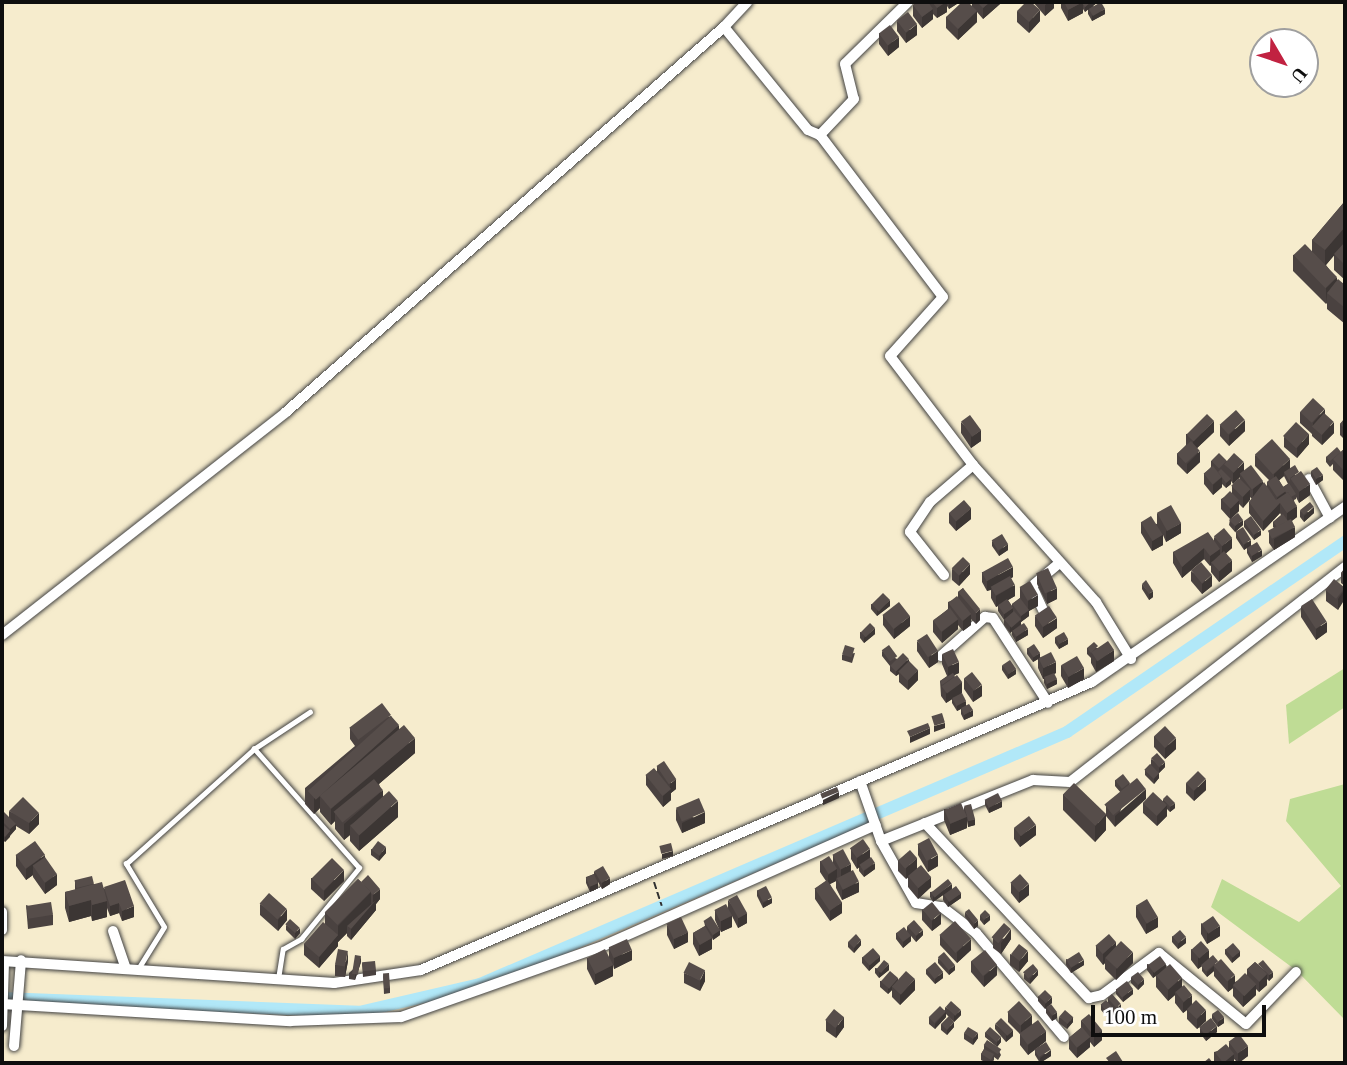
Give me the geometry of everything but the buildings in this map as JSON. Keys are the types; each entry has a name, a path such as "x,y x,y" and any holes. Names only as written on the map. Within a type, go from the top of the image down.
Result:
{"street":[{"path":"2,635 286,412 724,27 747,2"},
{"path":"820,135 854,99 845,64 908,2"},
{"path":"724,27 808,130 820,135 943,297 890,356 973,465 1096,602 1131,659"},
{"path":"944,575 910,532 930,502 973,465"},
{"path":"1309,479 1330,518"},
{"path":"2,1026 3,961 21,966 138,969 334,984 421,970 1048,703 1131,659 1345,507"},
{"path":"1043,610 1032,586 1059,563"},
{"path":"881,841 1033,780 1070,782 1345,567"},
{"path":"941,656 985,617 993,618 1048,703"},
{"path":"860,781 881,841 916,903 942,907 976,933 1064,1037"},
{"path":"3,1003 290,1021 401,1017 605,945 875,822"},
{"path":"925,823 1088,998 1102,995 1159,953 1246,1024 1296,972"},
{"path":"2,912 2,930"},
{"path":"113,931 126,969"},
{"path":"14,1046 21,966"}],"lane":[{"path":"138,969 164,927 125,866 254,749 310,712"},
{"path":"254,749 359,868 309,930 283,949 278,979"}],"path":[{"path":"657,891 664,912"}],"shaded area":[{"path":"2,2 1345,2 1345,1063 2,1063"}],"green space":[{"path":"1345,668 1345,707 1289,744 1286,705"},
{"path":"1345,784 1345,1020 1297,971 1211,907 1222,879 1299,922 1341,886 1286,821 1290,799"}],"waterway":[{"path":"2,998 359,1012 480,984 1067,732 1345,542"}]}
